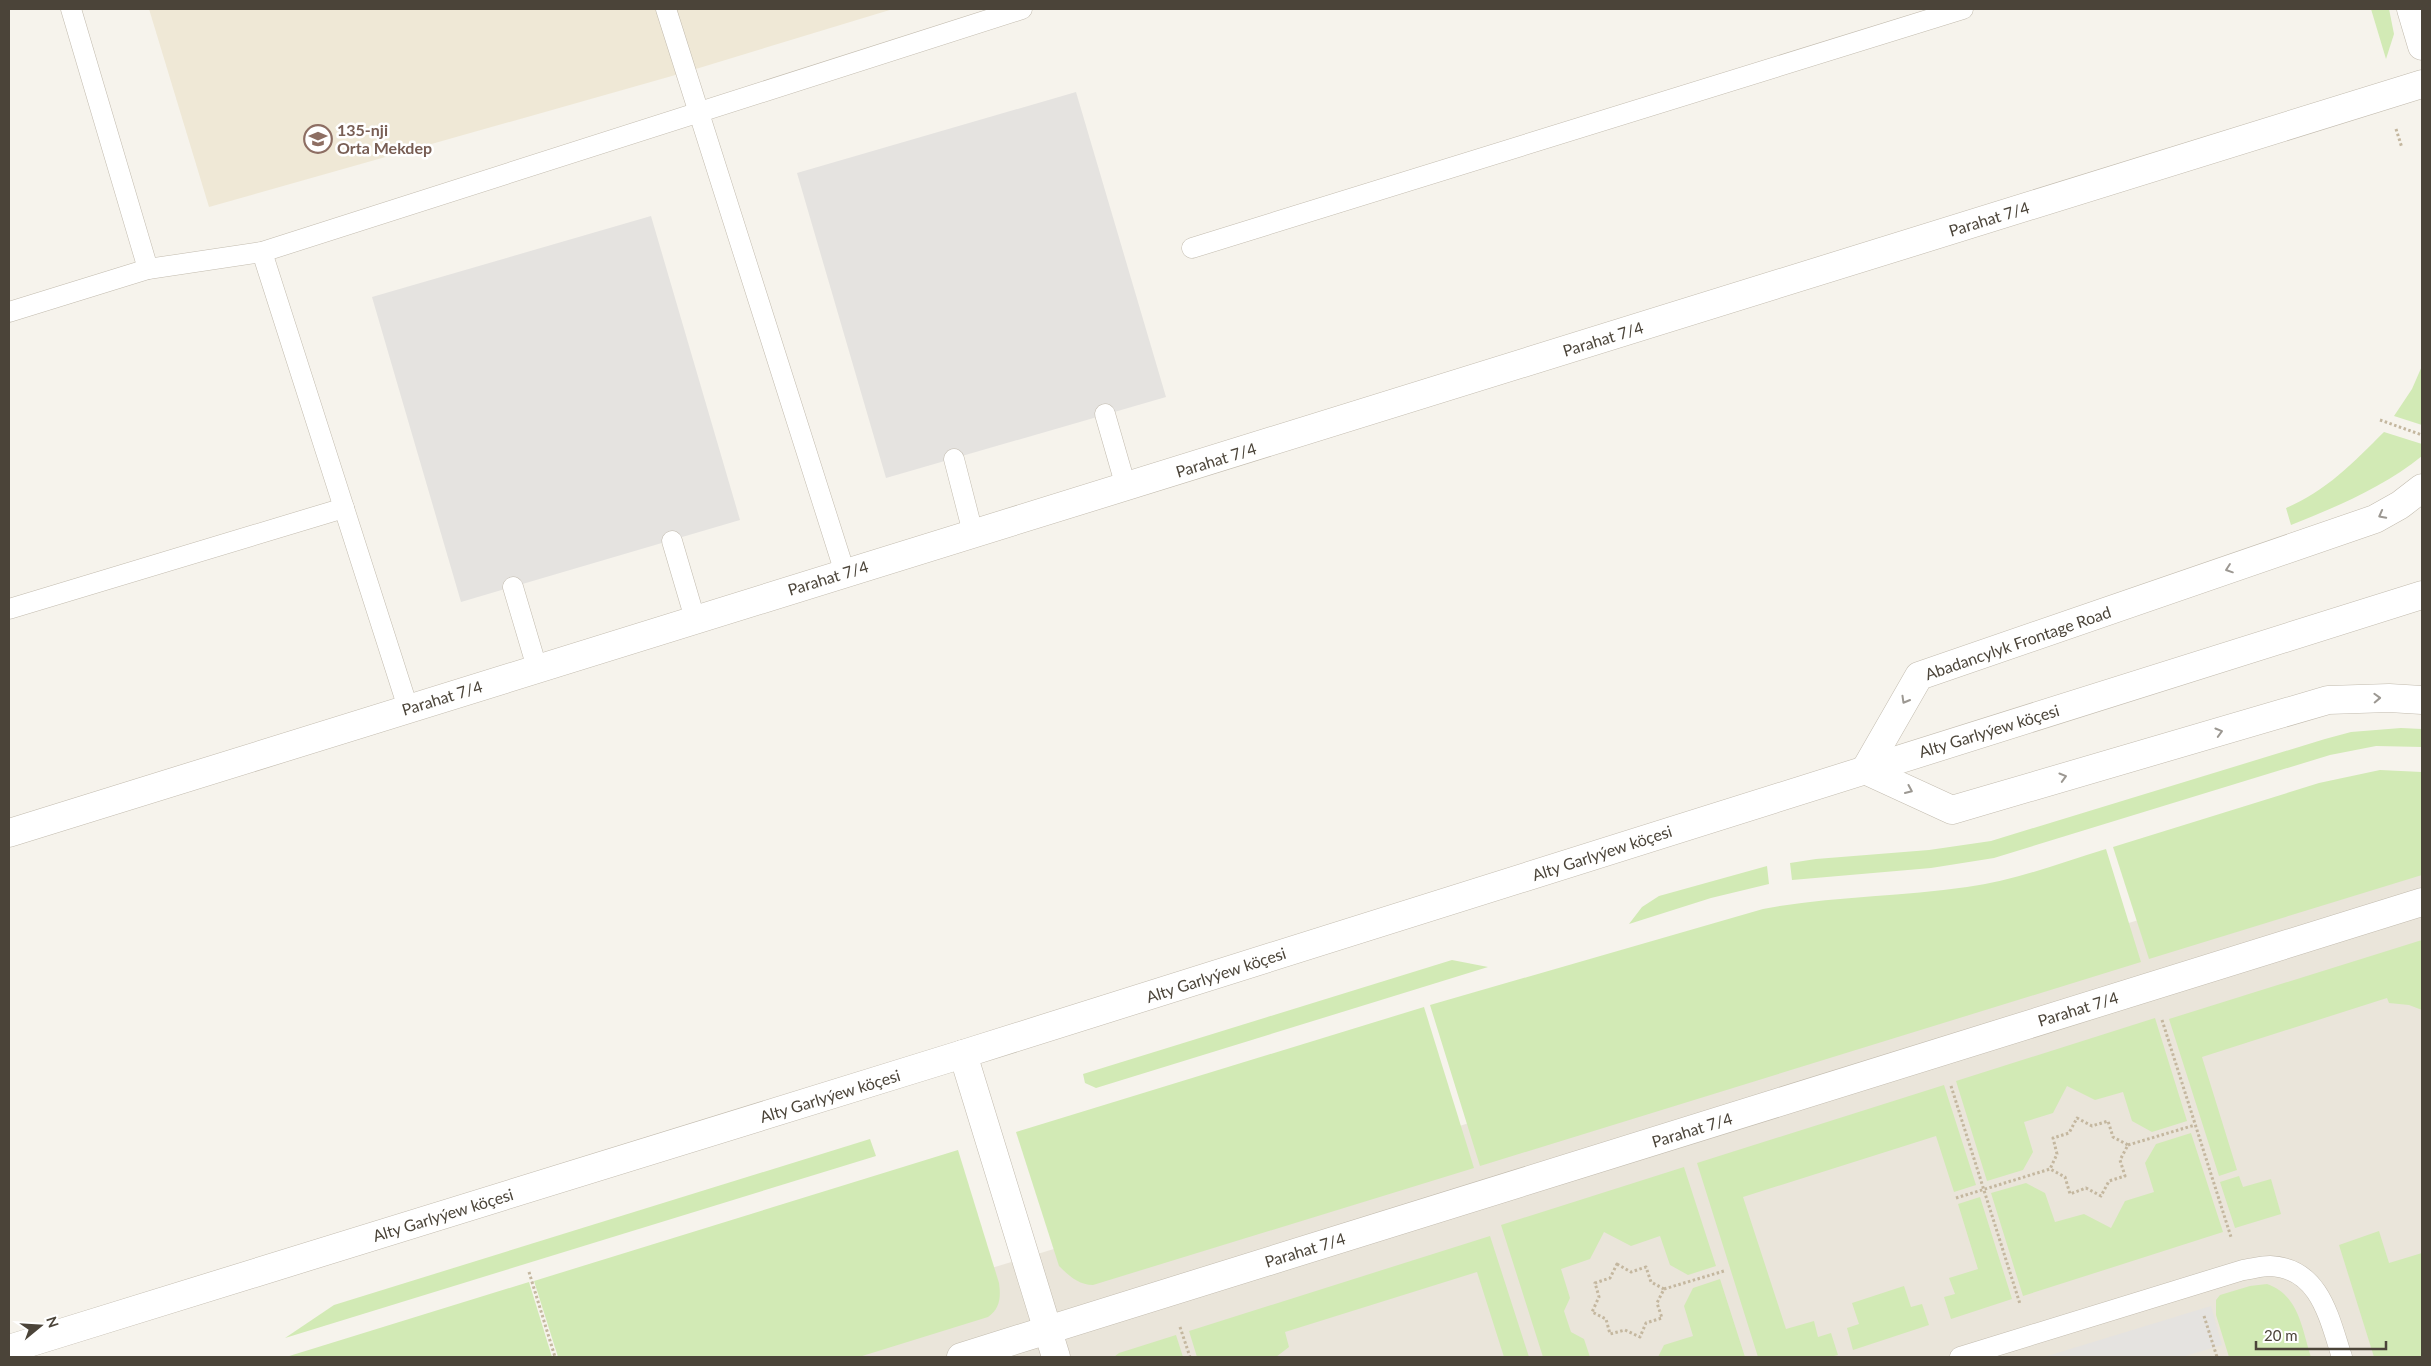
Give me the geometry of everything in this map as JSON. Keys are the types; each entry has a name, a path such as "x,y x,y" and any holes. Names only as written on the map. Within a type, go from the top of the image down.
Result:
{"street":[{"path":"2411,9 2422,46"},
{"name":"Parahat 7/4","path":"9,833 2422,84"},
{"name":"Abadancylyk Frontage Road","path":"1865,770 1919,676 2375,519 2400,505 2422,488"},
{"name":"Alty Garlyýew köçesi","path":"9,1349 963,1054 2422,595"},
{"path":"1865,770 1952,810 2328,700 2389,698 2422,700"},
{"name":"Parahat 7/4","path":"961,1357 2422,902"},
{"path":"963,1054 1056,1357"}],"lane":[{"path":"71,9 148,269"},
{"path":"666,9 844,573"},
{"path":"9,312 148,269 262,252 1022,9"},
{"path":"1192,248 1963,9"},
{"path":"262,252 408,708"},
{"path":"1105,414 1126,487"},
{"path":"954,458 973,533"},
{"path":"9,608 344,508"},
{"path":"672,540 695,619"},
{"path":"513,587 537,668"},
{"path":"1960,1357 2243,1270 2269,1266 2289,1269 2303,1276 2319,1295 2342,1357"}],"path":[{"path":"2380,420 2422,434"},
{"path":"2162,1019 2231,1237"},
{"path":"1950,1083 2020,1304"},
{"path":"2050,1169 2058,1154 2053,1138 2069,1133 2077,1118 2092,1126 2108,1121 2113,1137 2128,1145"},
{"path":"1956,1198 2050,1169 2065,1177 2070,1194 2086,1188 2101,1196 2109,1182 2125,1176 2120,1160 2128,1145 2196,1124"},
{"path":"1664,1289 1657,1303 1662,1318 1646,1323 1640,1337 1625,1330 1610,1334 1606,1319 1592,1312 1599,1297 1595,1282 1610,1278 1617,1264 1631,1272 1646,1267 1650,1282 1664,1289 1724,1270"},
{"path":"529,1272 555,1357"},
{"path":"1180,1327 1190,1357"},
{"path":"2214,1349 2216,1357"}],"shaded area":[{"name":"135-nji Orta Mekdep","path":"149,9 893,9 686,72 209,207"},
{"path":"1076,92 1166,397 886,478 797,173"},
{"path":"651,216 740,520 461,602 372,297"},
{"path":"2422,834 2422,1357 698,1357"},
{"path":"2211,1306 2222,1345 2182,1357 2044,1357"}],"green space":[{"path":"2371,9 2389,9 2394,34 2386,59"},
{"path":"2422,366 2422,425 2394,416 2412,389"},
{"path":"2384,432 2422,444 2422,456 2376,487 2291,525 2286,508 2314,494 2326,485"},
{"path":"2401,728 2422,729 2422,747 2376,746 2330,755 1994,858 1931,868 1792,880 1790,863 1816,859 1929,850 1991,841 2325,739 2351,732"},
{"path":"2380,770 2422,772 2422,875 2149,959 2113,847 2319,783"},
{"path":"2106,849 2141,962 1480,1166 1430,1005 1763,909 1814,901 1941,890 1985,884 2037,871"},
{"path":"1767,866 1769,884 1711,898 1629,924 1642,907 1659,896"},
{"path":"2422,940 2422,1010 2409,1005 2389,1003 2387,998 2202,1057 2237,1170 2219,1176 2169,1019"},
{"path":"1452,960 1488,967 1096,1088 1085,1083 1083,1074"},
{"path":"1424,1007 1474,1168 1093,1285 1079,1282 1059,1266 1016,1132"},
{"path":"2155,1018 2187,1121 2152,1132 2132,1121 2123,1092 2095,1100 2067,1086 2053,1113 2024,1122 2033,1152 2023,1170 1987,1181 1956,1081"},
{"path":"1944,1085 1976,1185 1954,1192 1936,1136 1743,1197 1786,1329 1814,1321 1818,1337 1831,1333 1838,1355 1830,1357 1758,1357 1697,1163"},
{"path":"2191,1133 2223,1232 2023,1296 1991,1193 2026,1183 2045,1193 2055,1222 2084,1214 2111,1228 2125,1201 2154,1192 2145,1163 2156,1144"},
{"path":"870,1139 876,1156 285,1338 334,1305"},
{"path":"958,1150 999,1283 999,1302 995,1310 988,1317 859,1357 558,1357 534,1281"},
{"path":"1684,1167 1716,1266 1688,1275 1670,1265 1660,1236 1631,1246 1604,1232 1590,1259 1561,1269 1570,1298 1564,1311 1571,1332 1584,1339 1590,1357 1543,1357 1501,1225"},
{"path":"2239,1176 2243,1187 2271,1179 2281,1214 2235,1228 2220,1182"},
{"path":"1980,1197 2012,1299 1951,1319 1944,1297 1955,1294 1949,1278 1978,1269 1958,1204"},
{"path":"2379,1231 2389,1263 2422,1253 2422,1357 2374,1357 2339,1245"},
{"path":"1490,1236 1529,1357 1504,1357 1477,1272 1285,1332 1289,1347 1276,1357 1197,1357 1189,1331"},
{"path":"1720,1279 1745,1357 1658,1357 1664,1345 1693,1336 1684,1306 1693,1288"},
{"path":"529,1282 552,1357 286,1357"},
{"path":"2267,1284 2278,1289 2293,1305 2302,1324 2311,1357 2229,1357 2216,1315 2216,1300 2220,1295 2250,1286"},
{"path":"1904,1286 1911,1307 1922,1304 1929,1325 1853,1350 1847,1328 1859,1324 1852,1303"},
{"path":"1176,1335 1183,1357 1114,1357 1119,1353"}],"place":[{"name":"135-nji Orta Mekdep","path":"318,139"}]}
